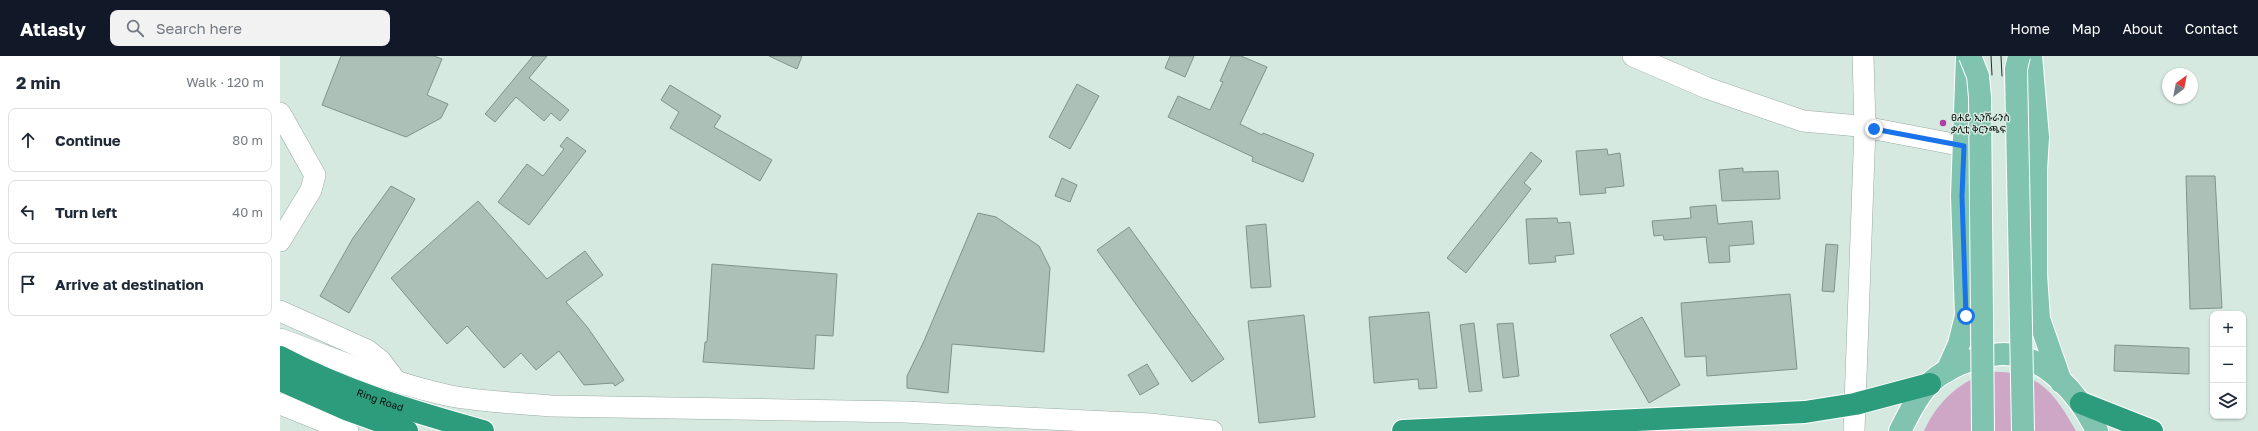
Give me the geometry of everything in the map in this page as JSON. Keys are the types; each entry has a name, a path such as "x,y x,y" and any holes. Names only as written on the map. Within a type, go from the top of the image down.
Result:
{"highway":[{"name":"Ring Road","path":"280,357 354,390 423,414 483,431"},
{"path":"1403,431 1752,416 1805,412 1855,404 1938,378"},
{"path":"280,380 348,410 406,431"},
{"path":"2081,403 2152,431"}],"main road":[{"path":"1900,431 1910,411 1938,378 1959,344 1966,316 1962,196 1969,56"},
{"path":"1969,56 1978,76 1980,97 1983,431"},
{"path":"2019,56 2016,69 2023,431"},
{"path":"2031,56 2038,137 2036,170 2036,274 2039,319 2061,382"},
{"path":"1938,378 1967,361 2002,354 2028,358 2061,382 2081,403 2097,431"}],"street":[{"path":"1633,56 1707,88 1804,121 1865,127 1964,146"},
{"path":"1854,431 1865,127 1863,56"},
{"path":"280,113 315,175 311,190 280,241"},
{"path":"280,311 367,350 380,360 396,381"},
{"path":"280,339 396,381 450,396 551,406 905,412 1150,424 1212,431"},
{"path":"281,406 348,431"}],"shaded area":[{"path":"1988,372 2005,372 2032,379 2051,394 2060,405 2076,431 1924,431 1935,411 1942,402 1967,382"}],"building":[{"path":"341,56 434,56 442,59 427,95 448,104 441,118 406,137 322,105"},
{"path":"533,56 547,56 529,78 569,110 560,121 551,113 544,121 516,97 495,122 485,114"},
{"path":"769,56 802,56 797,69"},
{"path":"1170,56 1194,56 1185,77 1165,68"},
{"path":"1231,56 1241,56 1267,67 1240,124 1262,135 1263,133 1314,154 1303,182 1252,161 1253,157 1168,117 1178,96 1210,110 1223,82 1220,81"},
{"path":"1077,84 1099,96 1070,149 1049,137"},
{"path":"670,85 721,116 714,127 772,160 760,181 670,128 679,112 661,100"},
{"path":"567,137 586,151 529,225 498,202 527,164 543,176 564,149 560,146"},
{"path":"1607,149 1608,155 1620,153 1624,186 1605,188 1606,193 1580,195 1576,151"},
{"path":"1531,152 1542,161 1524,183 1531,189 1466,273 1447,258"},
{"path":"1743,168 1743,172 1778,171 1780,199 1722,201 1719,170"},
{"path":"2186,176 2215,176 2222,308 2190,309"},
{"path":"1062,178 1077,185 1070,202 1055,196"},
{"path":"391,186 415,199 349,313 320,296 353,238"},
{"path":"478,201 547,279 585,251 603,275 566,302 588,328 624,380 615,386 613,383 584,385 559,351 536,370 521,353 504,368 467,326 447,344 391,278"},
{"path":"1716,205 1718,224 1752,221 1754,244 1729,246 1730,262 1709,263 1706,237 1664,240 1663,235 1654,236 1652,221 1691,218 1690,207"},
{"path":"978,213 996,217 1039,246 1050,268 1044,352 952,344 948,393 907,388 907,376 924,341"},
{"path":"1557,218 1558,223 1570,222 1574,254 1555,256 1556,262 1529,264 1526,219"},
{"path":"1266,224 1271,287 1251,288 1246,226"},
{"path":"1129,227 1224,359 1192,382 1097,250"},
{"path":"1826,244 1838,245 1834,292 1822,291"},
{"path":"712,264 837,274 833,336 816,335 814,369 703,362 705,342 707,342"},
{"path":"1790,294 1797,369 1707,376 1706,356 1685,357 1681,303"},
{"path":"1429,312 1437,388 1419,389 1418,379 1374,383 1369,317"},
{"path":"1304,315 1315,417 1259,423 1248,321"},
{"path":"1642,317 1680,385 1649,403 1610,335"},
{"path":"1474,323 1482,391 1469,392 1460,325"},
{"path":"1513,323 1519,376 1503,378 1497,324"},
{"path":"2115,345 2189,348 2189,374 2114,371"},
{"path":"1147,364 1159,384 1140,395 1128,375"}],"tram line":[{"path":"1991,56 1992,75"},
{"path":"2001,56 2002,76"}],"place":[{"name":"ፀሐይ ኢንሹራንስ ቃሊቲ ቅርንጫፍ","path":"1943,123"}],"route":[{"path":"1874,129 1964,146 1962,196 1966,316"}]}
